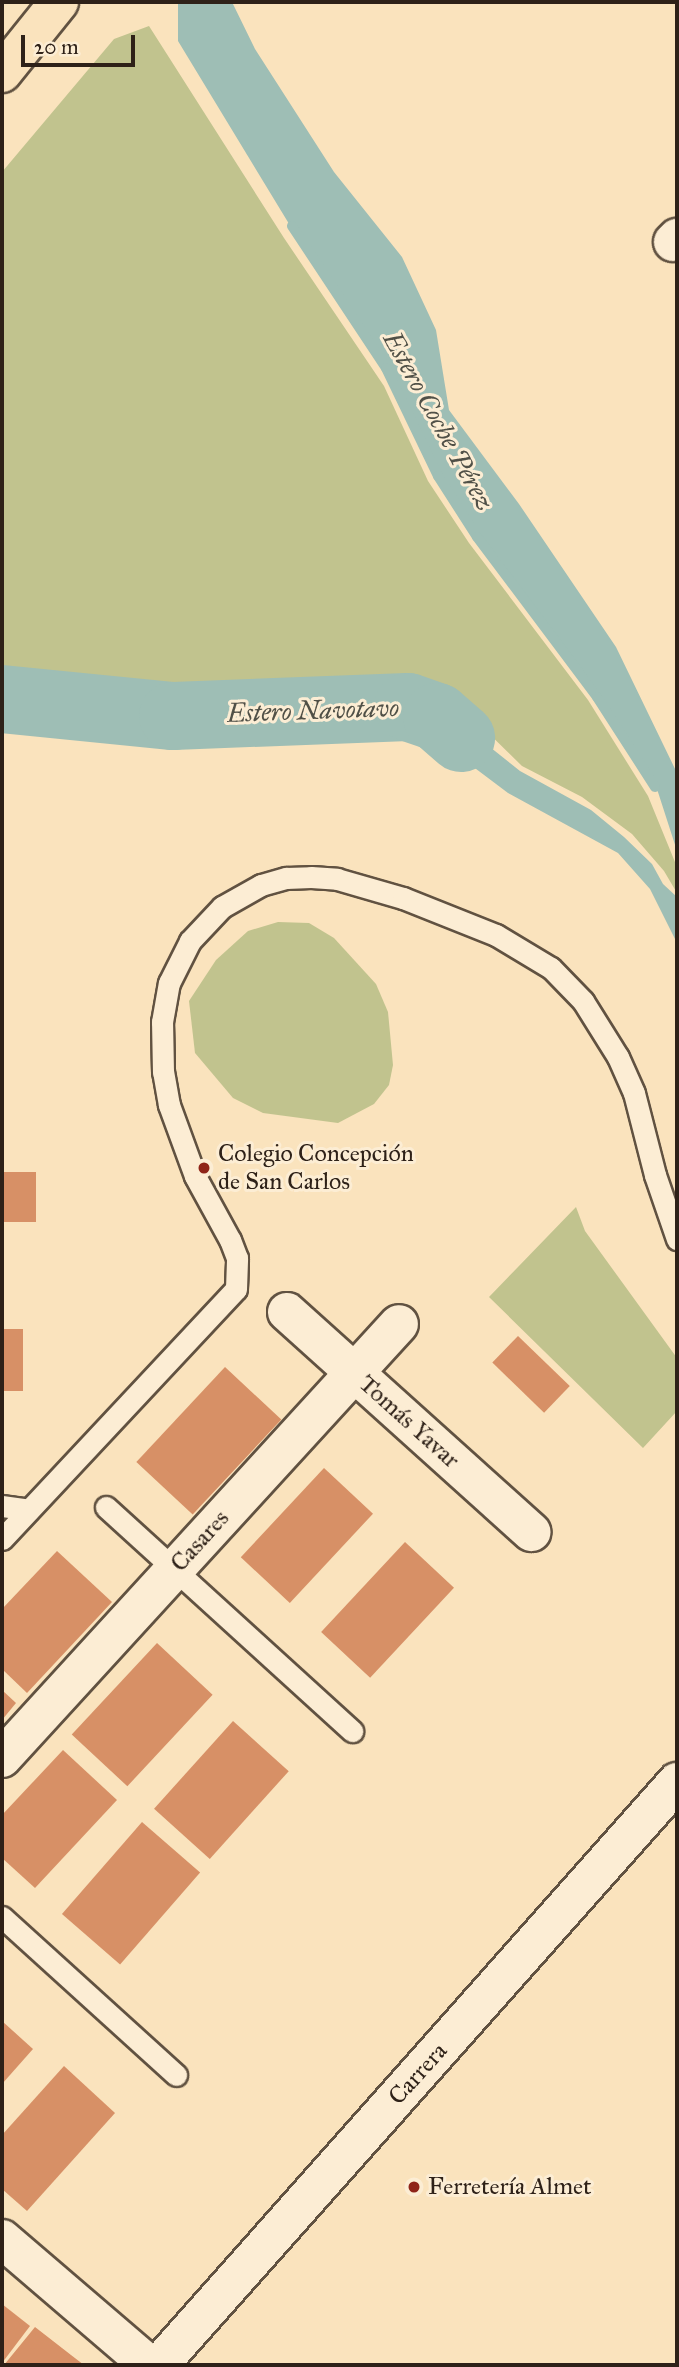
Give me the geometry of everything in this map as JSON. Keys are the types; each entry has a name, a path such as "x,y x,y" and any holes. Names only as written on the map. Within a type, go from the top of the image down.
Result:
{"main road":[{"path":"2,73 60,2"}],"street":[{"name":"Tomás Yavar","path":"287,1312 531,1532"},
{"name":"Casares","path":"2,1758 399,1324"},
{"name":"Carrera","path":"159,2365 677,1782"},
{"path":"2,2239 149,2365"}],"lane":[{"path":"2,1539 236,1289 236,1258 230,1240 195,1176 169,1105 163,1072 162,1022 169,983 190,940 222,907 261,885 286,878 311,877 337,879 393,895 443,912 496,935 551,968 583,1001 618,1057 634,1093 654,1175 677,1239"},
{"path":"2,1506 29,1510"},
{"path":"106,1507 352,1731"},
{"path":"2,1917 176,2075"}],"green space":[{"path":"149,26 284,238 384,386 428,481 469,543 588,700 648,796 677,867 677,893 664,871 632,834 582,797 522,766 473,718 438,690 396,681 165,688 2,671 2,172 114,39"},
{"path":"278,922 309,923 334,938 376,984 388,1012 393,1065 389,1085 374,1104 338,1123 263,1113 233,1098 195,1053 189,1001 216,960 248,931"},
{"path":"576,1207 585,1231 677,1358 677,1411 643,1448 489,1297"}],"water":[{"path":"178,2 232,2 255,49 334,172 402,257 436,330 449,410 519,504 616,647 677,773 677,851 657,789 597,697 477,537 438,476 386,368 344,301 297,237 178,41"},
{"path":"401,698 433,708 456,720 520,771 591,810 624,837 652,864 663,884 677,897 677,943 650,889 618,853 508,793 435,738 403,728 377,728 376,708"}],"building":[{"path":"2,1172 36,1172 36,1222 2,1222"},
{"path":"2,1329 23,1329 23,1391 2,1391"},
{"path":"518,1336 570,1386 544,1413 492,1363"},
{"path":"225,1367 281,1420 193,1515 136,1462"},
{"path":"324,1468 373,1514 290,1603 241,1557"},
{"path":"405,1542 454,1588 370,1678 321,1632"},
{"path":"57,1551 112,1602 27,1693 2,1669 2,1609"},
{"path":"157,1643 213,1695 127,1786 72,1734"},
{"path":"2,1690 16,1703 2,1720"},
{"path":"233,1721 289,1771 210,1859 154,1809"},
{"path":"63,1750 117,1800 35,1888 2,1858 2,1815"},
{"path":"142,1822 200,1873 120,1965 62,1914"},
{"path":"2,2021 33,2049 2,2084"},
{"path":"64,2066 115,2113 27,2211 2,2189 2,2135"},
{"path":"2,2304 30,2326 2,2363"},
{"path":"35,2327 71,2355 84,2365 4,2365"}],"waterway":[{"name":"Estero Coche Pérez","path":"292,226 386,368 438,476 477,537 597,697 655,787"},
{"name":"Estero Navotavo","path":"2,699 173,716 408,707 437,717 461,738"}],"place":[{"name":"Colegio Concepción de San Carlos","path":"204,1168"},
{"name":"Ferretería Almet","path":"414,2187"}]}
